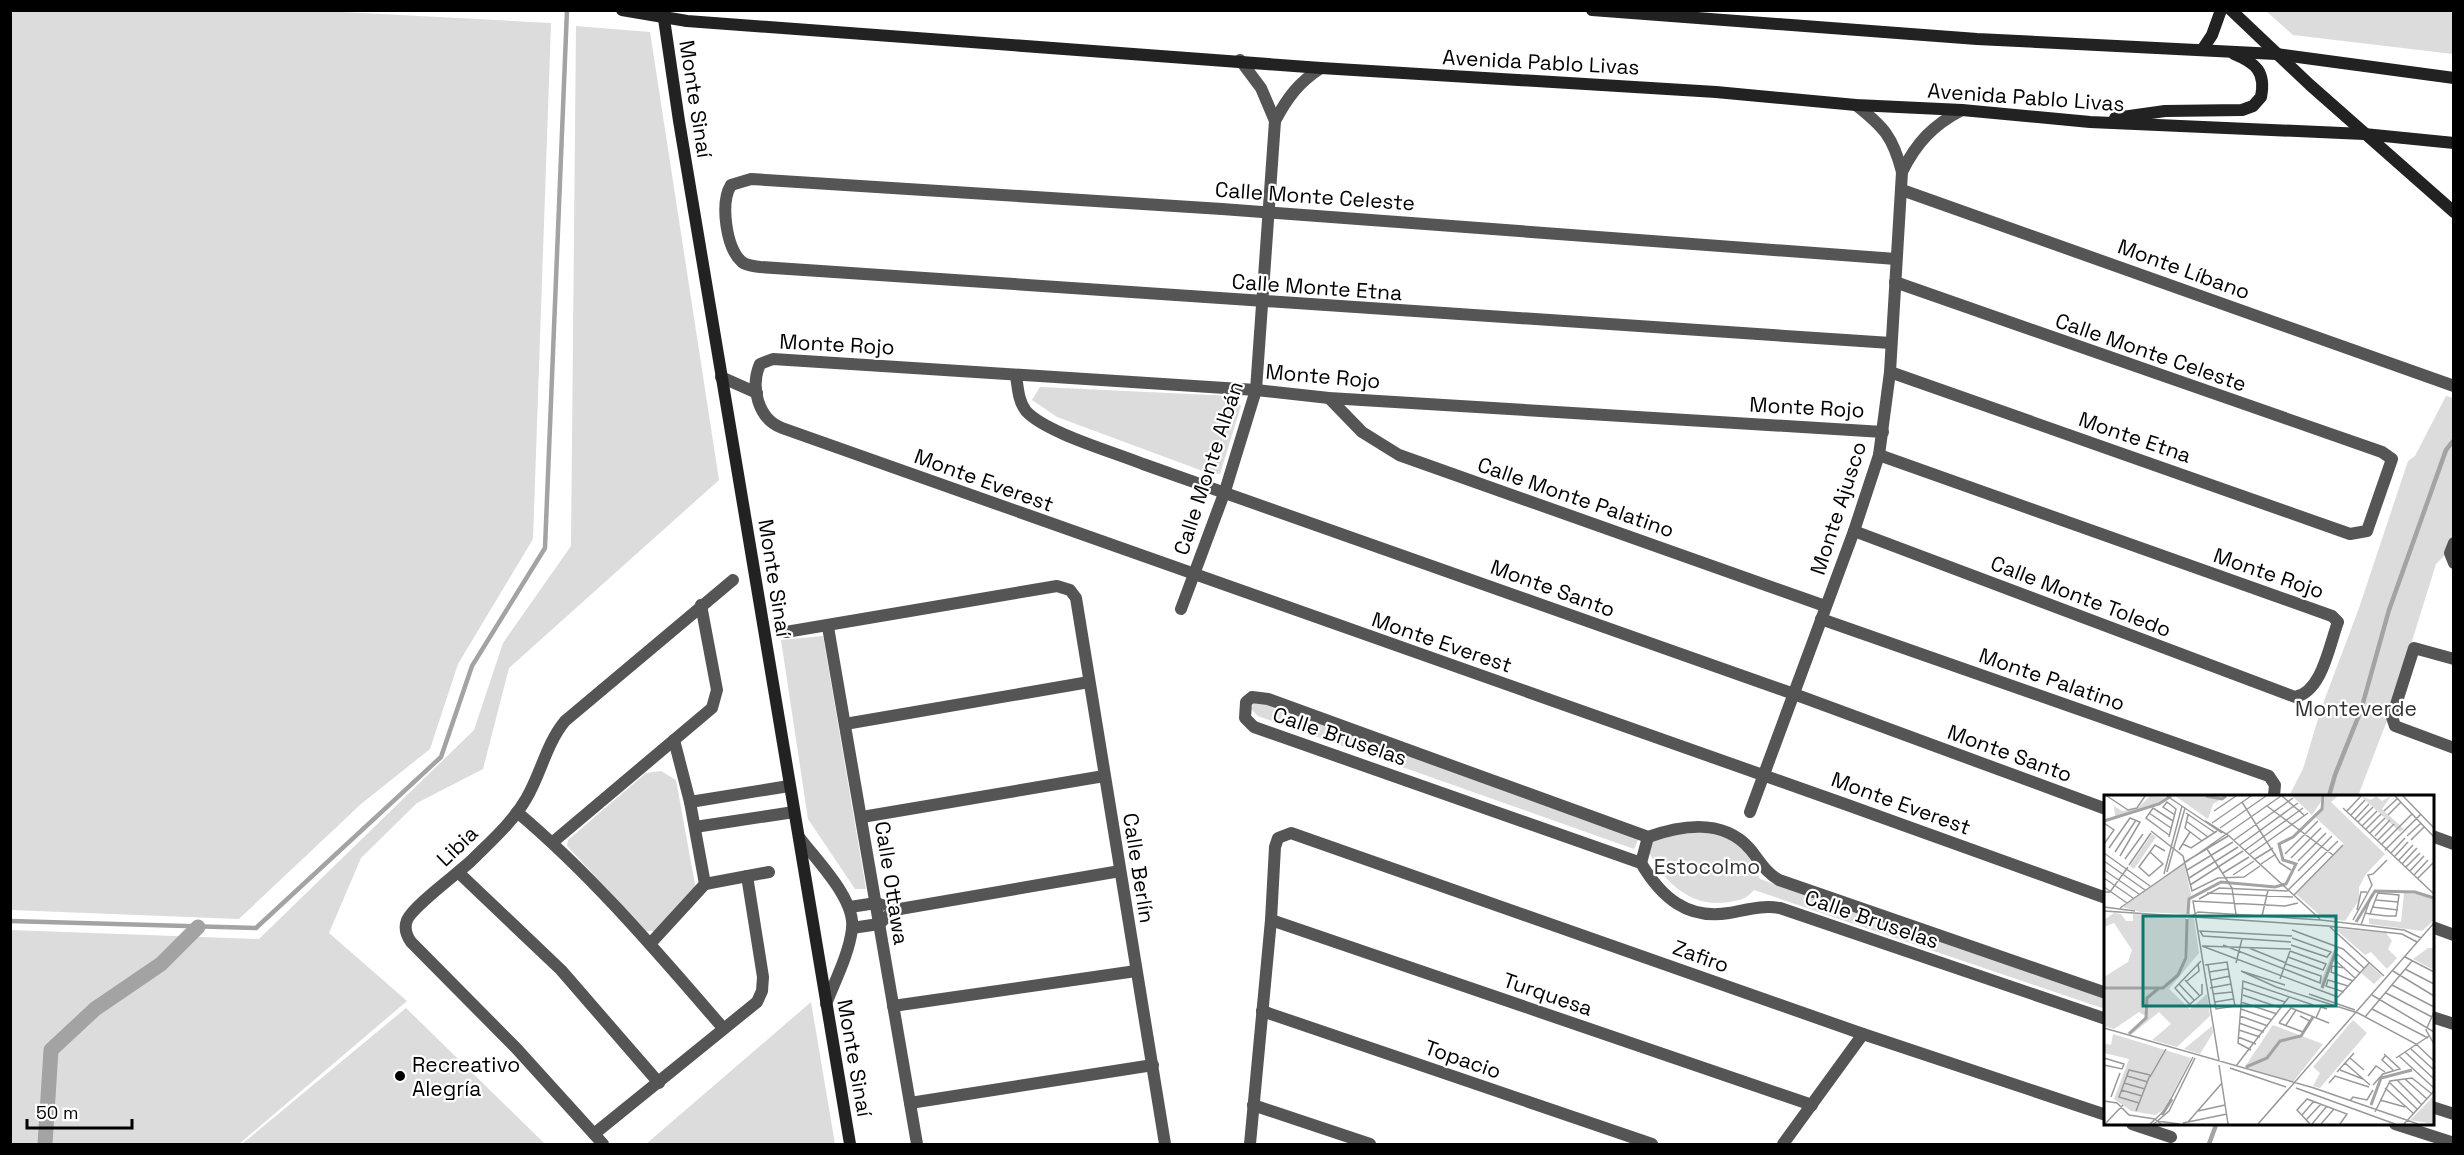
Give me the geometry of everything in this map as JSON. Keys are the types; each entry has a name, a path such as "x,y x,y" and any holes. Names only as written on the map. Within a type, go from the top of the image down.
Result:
{"main road":[{"name":"Avenida Pablo Livas","path":"622,10 738,24 1240,60 1321,68 1716,92 2090,122 2364,134 2454,143"},
{"path":"705,10 738,24"},
{"path":"1592,10 1977,39 2276,54 2454,78"},
{"path":"2202,50 2215,29 2221,10"},
{"path":"2231,10 2364,134 2454,212"},
{"name":"Monte Sinaí","path":"663,14 721,377 850,1144"},
{"path":"2090,122 2156,112 2248,108 2261,98 2262,76 2254,64 2227,51"}],"street":[{"name":"Calle Monte Albán","path":"1240,60 1260,88 1275,121"},
{"name":"Calle Monte Albán","path":"1181,609 1225,491 1256,390 1275,121 1287,98 1299,84 1321,68"},
{"name":"Monte Ajusco","path":"1750,812 1854,531 1879,455 1883,432 1890,372 1902,172 1897,150 1886,130 1856,105"},
{"name":"Monte Ajusco","path":"1902,172 1913,150 1923,137 1944,119 1962,111"},
{"name":"Calle Monte Celeste","path":"741,261 731,243 726,208 731,185 750,179 1268,213 1896,259"},
{"name":"Monte Líbano","path":"1902,190 2454,386"},
{"name":"Calle Monte Etna","path":"741,261 760,267 1263,303 1892,343"},
{"name":"Calle Monte Celeste","path":"1895,282 2382,452 2392,459 2367,531"},
{"name":"Monte Rojo","path":"757,393 757,371 760,364 773,358 1016,376 1256,390 1329,398 1883,432"},
{"name":"Monte Etna","path":"1890,372 2350,534 2367,531"},
{"name":"Monte Santo","path":"1016,376 1019,399 1026,411 1055,430 1143,464 1225,491 1794,694 2104,808"},
{"path":"721,377 757,393"},
{"name":"Monte Everest","path":"757,393 767,419 782,428 1193,576 1764,774 2104,897"},
{"name":"Calle Monte Palatino","path":"1329,398 1362,432 1399,455 1825,606"},
{"name":"Monte Rojo","path":"1879,455 2332,616 2338,622 2315,685 2304,695 2295,697"},
{"name":"Calle Monte Toledo","path":"1854,531 2295,697"},
{"name":"Libia","path":"603,1144 407,937 406,927 409,916 459,873 517,812 534,785 557,731 565,722 733,580"},
{"name":"Calle Berlín","path":"828,627 1057,586 1070,590 1076,598 1136,971 1154,1065 1165,1144"},
{"path":"553,842 712,708 717,690 701,605"},
{"name":"Monte Palatino","path":"1821,619 2270,776 2275,785 2274,795"},
{"path":"786,632 828,627"},
{"name":"Calle Ottawa","path":"828,627 917,1144"},
{"path":"2454,659 2416,647 2412,650 2392,717 2395,726 2454,748"},
{"path":"845,724 1089,682"},
{"name":"Calle Bruselas","path":"2104,992 1779,880 1769,874 1743,843 1723,831 1703,826 1680,827 1648,837 1268,699 1252,697 1246,702 1245,718 1254,727 1641,863 1665,896 1691,911 1719,914 1760,906 1780,908 2104,1018"},
{"path":"674,740 690,802 705,884"},
{"path":"862,817 1104,776"},
{"path":"690,802 789,786"},
{"path":"517,812 553,842 650,944 723,1028"},
{"path":"695,827 794,812"},
{"name":"Zafiro","path":"1271,920 1275,846 1278,838 1284,834 1298,834 1863,1034 2104,1114"},
{"path":"2434,836 2454,844"},
{"path":"799,837 850,907 852,928 826,1004"},
{"path":"1641,863 1648,837"},
{"path":"850,907 876,903 894,910 1120,871"},
{"path":"650,944 705,884 768,872"},
{"path":"459,873 561,970 659,1083"},
{"path":"594,1134 757,1002 762,992 763,977 747,876"},
{"path":"852,928 879,924 894,910"},
{"path":"1250,1144 1271,920"},
{"name":"Turquesa","path":"1271,920 1812,1105"},
{"path":"2434,927 2454,935"},
{"path":"893,1006 1136,971"},
{"name":"Topacio","path":"1262,1011 1652,1144"},
{"path":"2434,1017 2454,1024"},
{"path":"1783,1144 1863,1034"},
{"path":"910,1103 1154,1065"},
{"path":"1253,1105 1370,1144"},
{"path":"2434,1107 2454,1114"},
{"path":"2135,1125 2171,1137"},
{"path":"2398,1125 2454,1143"}],"green space":[{"path":"11,11 324,11 551,23 533,539 458,664 430,749 361,804 239,919 11,910"},
{"path":"2266,11 2453,11 2453,54 2293,35"},
{"path":"576,26 650,32 719,480 509,668 483,769 417,803 361,858 329,933 407,1001 239,1144 11,1144 11,930 259,939 474,730 503,643 571,546"},
{"path":"1040,387 1233,396 1241,406 1220,474 1208,473 1057,417 1032,400"},
{"name":"Monteverde","path":"2446,396 2453,398 2453,533 2447,553 2436,564 2388,718 2358,795 2290,795 2303,769 2321,709 2359,608 2408,461 2415,456"},
{"path":"823,636 866,889 855,889 808,819 781,640"},
{"path":"1255,700 1638,840 1634,849 1258,716 1251,709"},
{"path":"661,771 676,780 696,890 655,931 646,931 567,846 568,840 646,773"},
{"name":"Estocolmo","path":"1674,832 1718,833 1742,845 1760,879 2104,998 2104,1009 1754,890 1743,899 1729,902 1702,901 1678,889 1660,870 1646,846 1655,839"},
{"path":"811,1002 835,1144 646,1144"},
{"name":"Recreativo Alegría","path":"406,1008 545,1144 242,1144"}],"waterway":[{"path":"10,921 256,928 441,757 472,666 545,548 567,10"},
{"path":"2329,795 2361,710 2389,610 2446,450 2454,440"},
{"path":"45,1144 51,1050 95,1009 161,964 198,927"},
{"path":"2209,1144 2216,1125"}],"place":[{"name":"Recreativo Alegría","path":"400,1076"}]}
